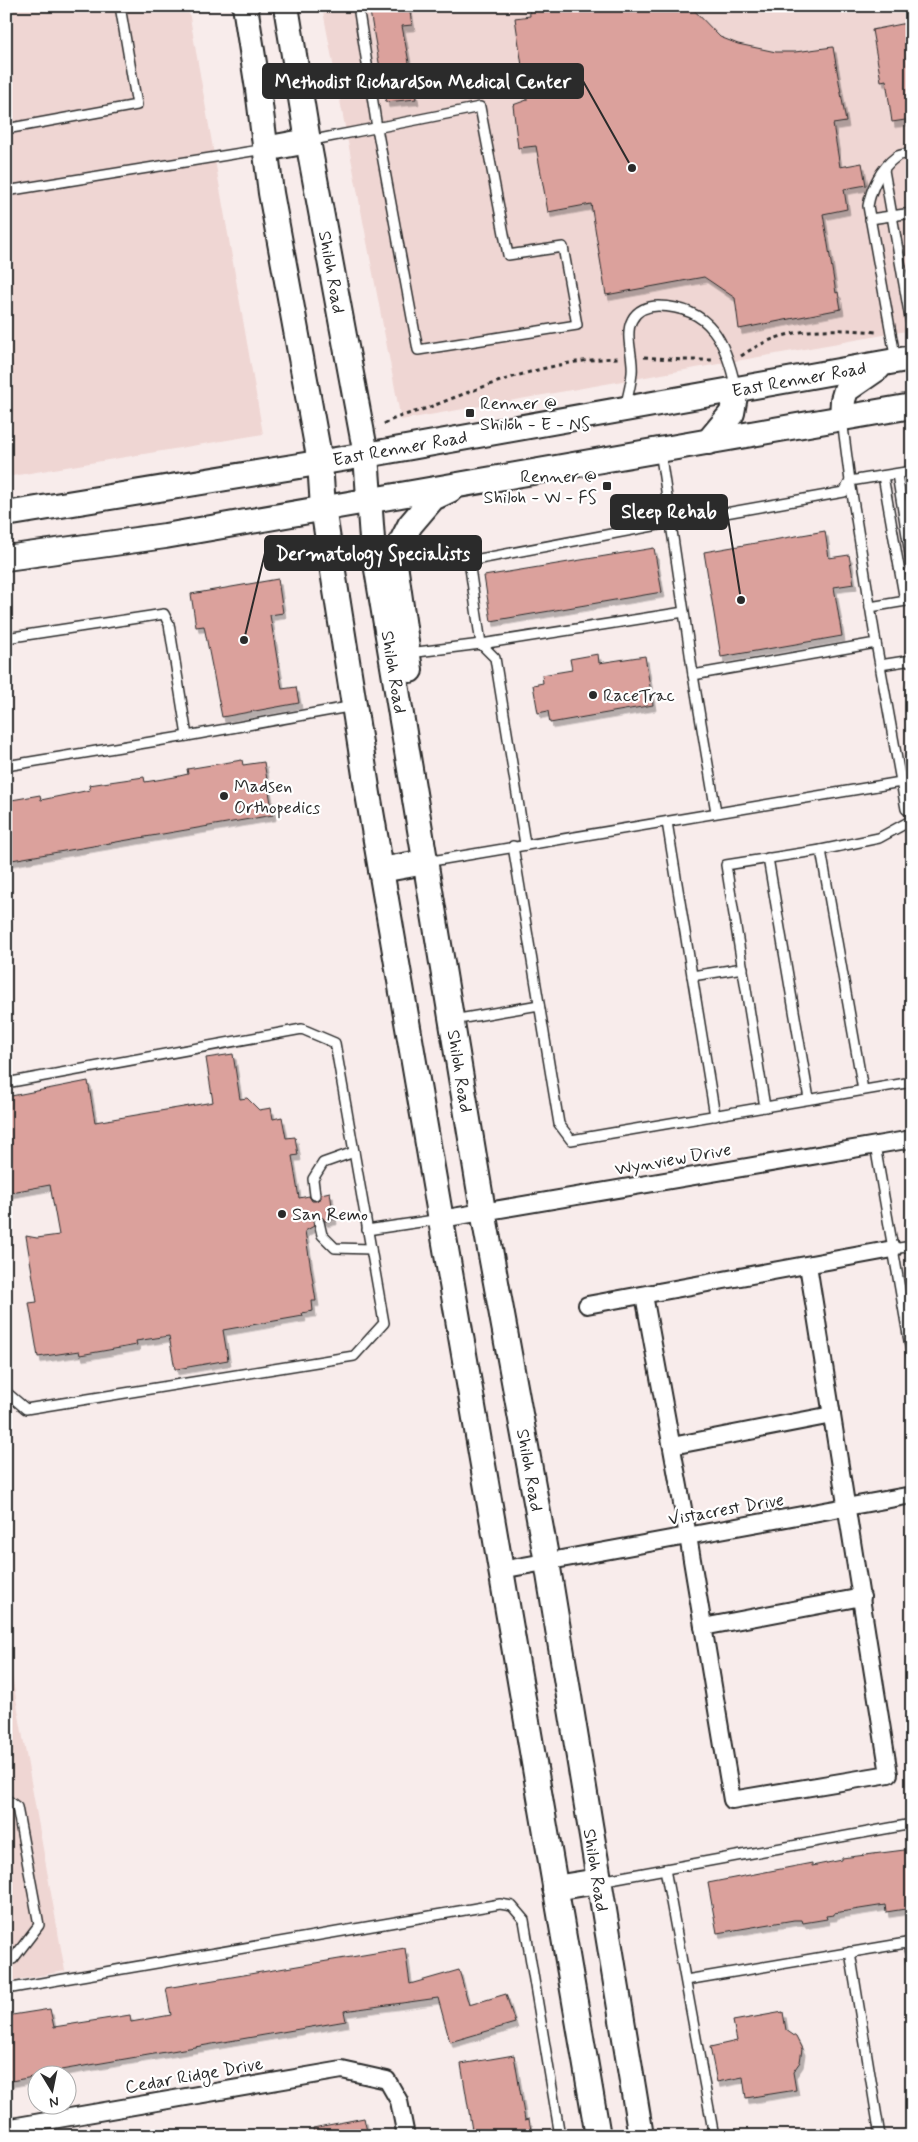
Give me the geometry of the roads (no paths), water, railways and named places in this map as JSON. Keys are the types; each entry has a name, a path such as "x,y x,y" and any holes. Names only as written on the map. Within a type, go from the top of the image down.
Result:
{"main road":[{"path":"245,6 271,193 320,462 323,508 381,870 598,2136"},
{"name":"Shiloh Road","path":"286,6 308,141 366,455 372,539 419,735 408,758 483,1211 547,1562 598,1881 642,2136"},
{"path":"265,149 308,141"},
{"path":"842,418 843,400 846,390 897,361"},
{"name":"East Renner Road","path":"6,514 366,455 897,361"},
{"path":"708,442 732,413 736,390"},
{"path":"6,558 166,536 912,406"},
{"path":"399,655 394,557 410,525 433,498 464,484"},
{"path":"381,870 426,862"},
{"path":"555,1888 598,1881"}],"street":[{"name":"Wynview Drive","path":"441,1218 912,1139"},
{"path":"587,1305 893,1249"},
{"path":"644,1295 688,1536 732,1800 889,1774 808,1264"},
{"path":"672,1446 832,1415"},
{"name":"Vistacrest Drive","path":"501,1570 912,1495"},
{"path":"703,1627 862,1597"},
{"name":"Cedar Ridge Drive","path":"6,2128 342,2070 387,2080 399,2101 406,2136"}],"lane":[{"path":"6,129 137,105 120,6"},
{"path":"308,141 377,128 480,108 508,255 563,247 577,325 418,350 377,128 358,6"},
{"path":"6,192 265,149"},
{"path":"897,361 868,206 871,190 884,170 897,156 912,153"},
{"path":"884,170 912,330"},
{"path":"870,220 912,213"},
{"path":"625,409 632,373 629,338 630,323 638,312 652,306 669,306 693,313 713,330 725,347 736,390"},
{"path":"842,418 850,481 876,643 906,809 912,813"},
{"path":"660,450 669,523 716,812"},
{"path":"850,481 912,471"},
{"path":"896,474 912,566"},
{"path":"870,607 908,601 883,476"},
{"path":"525,844 495,658 481,644 469,561 844,492 850,481"},
{"path":"399,655 684,612"},
{"path":"6,638 164,614 170,624 187,736"},
{"path":"693,675 876,643"},
{"path":"880,665 912,660"},
{"path":"6,766 355,706"},
{"path":"426,862 901,782"},
{"path":"765,1107 726,865 822,850 879,838 912,820"},
{"path":"667,822 715,1116"},
{"path":"513,846 559,1124 571,1140 912,1082"},
{"path":"822,850 863,1090"},
{"path":"768,858 809,1099"},
{"path":"692,976 743,968"},
{"path":"452,1020 539,1005"},
{"path":"6,1084 302,1029 334,1044 384,1323 354,1356 26,1409 6,1392"},
{"path":"875,1145 912,1358"},
{"path":"315,1196 313,1179 323,1164 354,1152"},
{"path":"367,1230 441,1218"},
{"path":"319,1222 322,1235 335,1248 371,1250"},
{"path":"893,1249 912,1246"},
{"path":"6,1799 18,1807 39,1925 13,1959 6,1960"},
{"path":"598,1881 912,1824"},
{"path":"665,1869 714,2136"},
{"path":"6,1989 500,1904 512,1906 524,1920 560,2136"},
{"path":"686,1980 910,1942 912,1965"},
{"path":"850,1952 880,2136"}],"place":[{"name":"Methodist Richardson Medical Center","path":"632,168"},
{"name":"Renner @ Shiloh - E - NS","path":"470,413"},
{"name":"Renner @ Shiloh - W - FS","path":"607,486"},
{"name":"Sleep Rehab","path":"741,600"},
{"name":"Dermatology Specialists","path":"244,640"},
{"name":"RaceTrac","path":"593,695"},
{"name":"Madsen Orthopedics","path":"224,796"},
{"name":"San Remo","path":"282,1214"}]}
